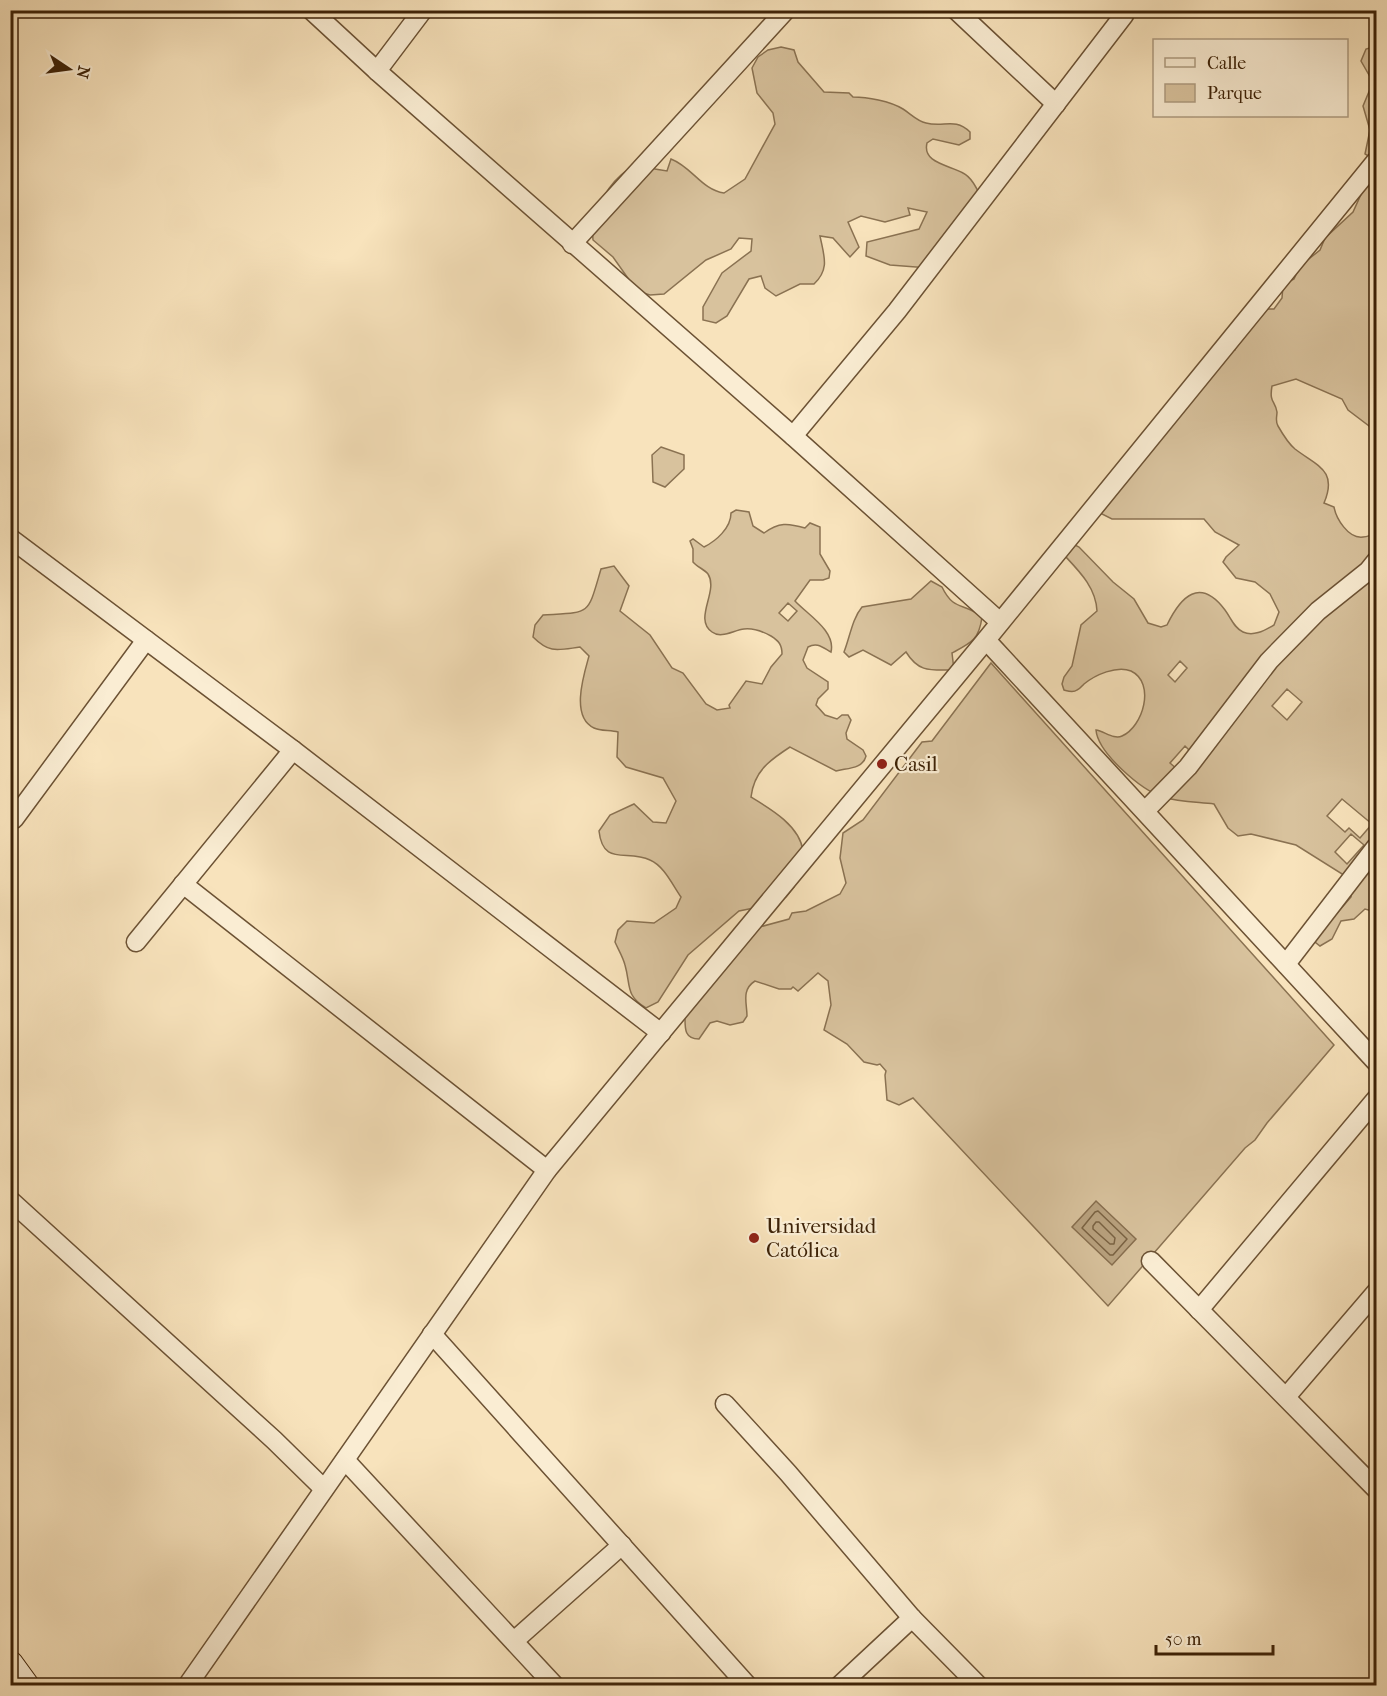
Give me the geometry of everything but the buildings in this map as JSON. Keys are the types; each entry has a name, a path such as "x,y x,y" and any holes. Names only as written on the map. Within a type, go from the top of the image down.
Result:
{"main road":[{"path":"10,1664 26,1686"}],"street":[{"path":"311,10 1000,622"},
{"path":"377,71 423,10"},
{"path":"572,244 786,10"},
{"path":"956,10 1056,104"},
{"path":"793,436 897,311 1124,15"},
{"path":"187,1686 546,1170 986,640 1377,160"},
{"path":"10,538 293,750 661,1033"},
{"path":"1145,811 1188,767 1269,661 1318,611 1374,570"},
{"path":"14,819 146,640"},
{"path":"986,640 1377,1062"},
{"path":"136,942 293,750"},
{"path":"1286,964 1377,847"},
{"path":"183,884 546,1170"},
{"path":"1200,1310 1377,1099"},
{"path":"10,1200 274,1440 324,1489"},
{"path":"1151,1261 1377,1489"},
{"path":"1286,1397 1377,1292"},
{"path":"432,1334 748,1686"},
{"path":"725,1404 788,1473 912,1618 979,1686"},
{"path":"345,1460 555,1686"},
{"path":"514,1641 622,1545"},
{"path":"839,1686 912,1618"}],"green space":[{"path":"1376,46 1376,161 1365,154 1370,130 1363,106 1373,82 1361,61 1366,49"},
{"path":"781,47 794,50 798,62 824,92 849,93 853,97 885,102 898,106 923,122 959,125 970,132 970,139 959,145 933,139 927,143 927,150 933,159 966,175 980,195 929,268 890,265 866,256 867,242 919,229 927,212 908,208 910,215 885,222 861,216 848,222 859,247 850,257 833,238 820,236 824,267 814,284 800,284 776,296 765,288 761,276 749,279 727,316 716,323 703,320 703,307 722,273 751,251 752,239 739,238 731,249 706,260 664,294 650,295 637,291 613,257 593,240 596,213 604,196 615,181 646,159 655,169 667,171 671,159 685,167 709,188 724,193 745,179 775,124 773,113 757,93 752,68 758,57 768,50"},
{"path":"1376,176 1376,437 1369,426 1348,410 1342,399 1296,379 1272,386 1271,392 1277,412 1278,426 1284,435 1293,447 1318,465 1327,476 1328,492 1324,503 1334,507 1340,522 1352,535 1363,537 1376,534 1376,912 1365,909 1354,919 1341,921 1332,939 1320,946 1315,942 1327,921 1351,897 1352,890 1347,877 1296,845 1251,834 1238,836 1228,828 1214,804 1163,797 1144,787 1122,770 1104,749 1096,730 1119,737 1136,724 1144,705 1145,694 1139,677 1131,671 1119,669 1106,672 1075,691 1064,690 1062,684 1072,666 1081,625 1097,611 1090,588 1065,556 1073,544 1079,547 1113,582 1134,599 1148,623 1161,627 1167,625 1185,599 1192,594 1199,593 1207,594 1216,600 1243,632 1255,633 1274,625 1279,612 1270,594 1255,582 1236,578 1223,562 1239,545 1215,532 1204,519 1112,519 1100,513 1211,361 1235,350 1243,327 1261,309 1274,309 1282,298 1283,285 1294,279 1300,266 1320,250 1325,238 1353,212 1363,190","holes":["1180,661 1187,668 1175,682 1168,675","1287,689 1302,702 1287,720 1272,706","1185,746 1193,754 1178,770 1170,763","1342,799 1372,824 1360,838 1349,828 1345,832 1327,816","1351,834 1364,845 1347,864 1335,852"]},
{"path":"1376,437 1376,505 1374,487"},
{"path":"661,447 684,455 684,469 665,487 653,482 652,455"},
{"path":"736,510 749,512 753,526 764,533 784,524 805,528 810,523 820,527 820,554 830,571 829,578 810,580 795,601 825,630 831,644 831,652 814,645 808,647 803,660 807,668 828,682 828,689 818,699 816,705 825,715 837,719 842,715 848,715 851,720 846,733 847,739 863,750 866,756 858,766 836,771 790,747 764,767 759,773 751,797 791,826 801,842 803,851 793,860 794,887 786,897 774,904 739,911 688,955 658,1002 646,1008 635,999 630,990 624,962 615,942 618,930 627,921 654,923 676,908 681,897 659,866 641,857 611,853 601,842 599,831 610,815 634,804 653,822 666,823 676,801 663,778 626,767 617,757 618,732 596,729 582,715 581,695 589,656 580,647 560,650 544,646 533,637 535,625 543,615 579,612 585,608 593,596 601,569 614,566 629,586 620,611 650,635 672,668 683,673 706,704 717,710 730,708 729,705 746,681 762,684 771,667 782,654 778,642 761,631 744,629 719,635 707,626 705,612 711,581 708,574 693,562 693,549 690,541 693,539 704,547 713,541 726,529 731,513","holes":["788,603 797,611 788,621 779,613"]},
{"path":"931,581 942,587 955,604 976,612 982,617 979,631 973,640 952,653 954,670 926,669 916,664 906,652 891,665 863,650 849,657 844,652 853,623 862,607 911,599"},
{"path":"991,663 1334,1045 1255,1140 1245,1148 1108,1306 913,1098 899,1105 887,1100 886,1071 880,1064 864,1062 847,1044 824,1030 831,1005 828,981 818,973 798,991 793,987 779,989 755,981 746,993 747,1016 743,1022 730,1025 717,1021 710,1023 699,1039 690,1037 685,1029 685,1016 756,928 789,919 792,913 806,911 840,894 846,883 840,858 843,833 863,820 922,742 932,741"}],"water":[{"path":"1096,1201 1136,1239 1112,1265 1072,1227"}],"place":[{"name":"Casil","path":"882,764"},
{"name":"Universidad Católica","path":"754,1238"}]}
